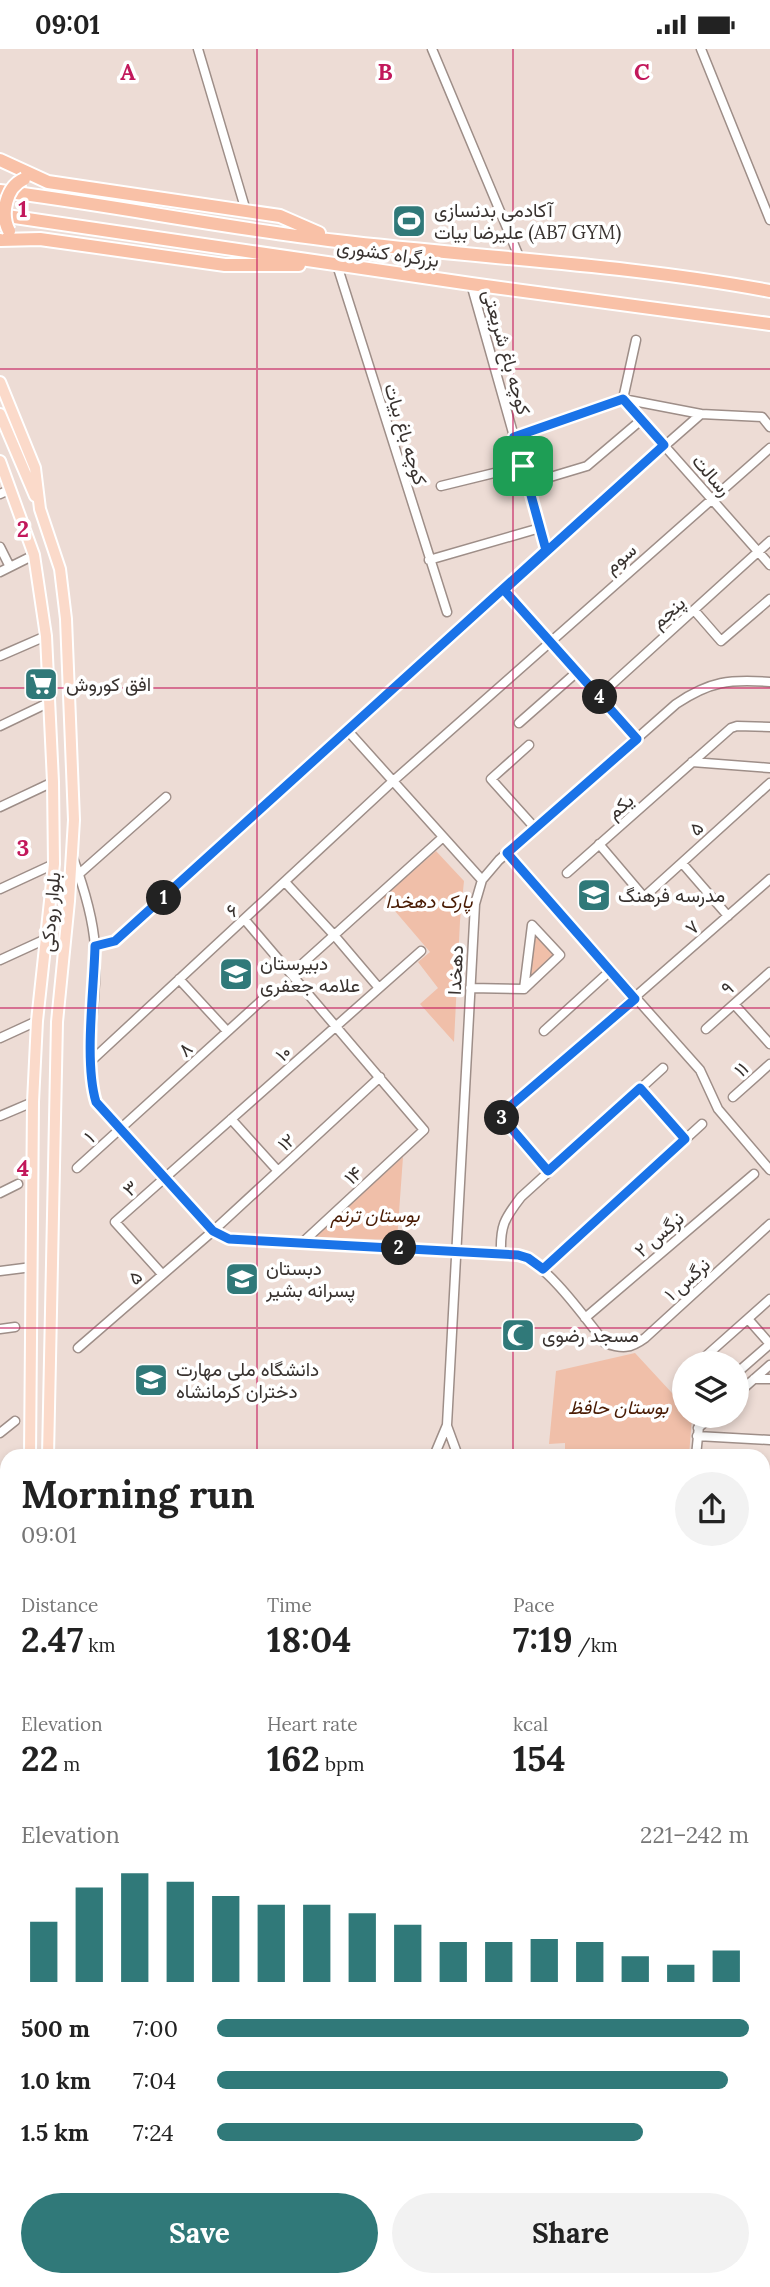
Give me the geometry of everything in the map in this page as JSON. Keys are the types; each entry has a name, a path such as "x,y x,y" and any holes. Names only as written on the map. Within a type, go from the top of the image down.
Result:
{"highway":[{"path":"0,160 48,183"},
{"path":"335,241 280,216 24,179 11,188 5,199 5,238 40,239 225,265 337,265"},
{"name":"بزرگراه کشوری","path":"0,191 335,241 520,259 719,282 770,291"},
{"name":"بزرگراه کشوری","path":"0,215 471,284 770,324"}],"main road":[{"name":"بلوار رودکی","path":"0,382 35,468 40,509 60,569 66,619 74,820 73,857 57,1022 48,1449"},
{"path":"0,414 40,509"},
{"name":"بلوار رودکی","path":"0,461 34,555 46,636 53,782 54,864 37,1021 33,1102 30,1449"},
{"path":"37,1021 57,1022"}],"street":[{"path":"198,49 246,211"},
{"path":"432,49 520,259"},
{"path":"701,49 770,220"},
{"name":"کوچه باغ بیات","path":"337,265 447,612"},
{"name":"کوچه باغ شریعتی","path":"471,284 546,550"},
{"path":"623,399 636,340"},
{"path":"514,437 623,399 701,414 762,417 770,427"},
{"name":"رسالت","path":"623,399 770,565"},
{"path":"95,946 115,941 546,550 701,414"},
{"path":"527,484 587,466 640,421"},
{"name":"سوم","path":"392,782 770,448"},
{"path":"441,486 523,466"},
{"path":"0,494 11,489"},
{"path":"429,560 540,528"},
{"name":"پنجم","path":"599,696 770,541"},
{"path":"0,547 10,567"},
{"path":"0,572 34,555"},
{"path":"504,590 637,739"},
{"path":"694,610 721,641 770,599"},
{"path":"0,656 46,636"},
{"path":"520,723 577,672"},
{"path":"348,731 482,880 507,853 676,704 708,685 737,680 770,682"},
{"path":"0,726 50,702"},
{"name":"یکم","path":"567,873 732,728 770,727"},
{"path":"529,745 491,779 535,828"},
{"path":"692,762 770,768"},
{"path":"0,807 53,782"},
{"name":"۶","path":"91,1061 392,782"},
{"name":"۵","path":"599,844 644,897 770,783"},
{"path":"79,874 166,797"},
{"path":"291,974 442,838"},
{"path":"507,853 699,1070 718,1109 768,1165"},
{"path":"73,857 95,946 91,1085 96,1102 213,1231 229,1239 456,1251 528,1258 543,1269 585,1318"},
{"path":"682,863 728,916"},
{"path":"0,888 54,864"},
{"name":"۷","path":"548,1171 500,1115 770,879"},
{"name":"دهخدا","path":"447,1425 475,904 482,880"},
{"path":"285,882 379,988"},
{"path":"245,920 380,1077"},
{"path":"470,988 524,989 560,955 532,925 524,989"},
{"path":"0,960 48,938"},
{"name":"۱۰","path":"166,1178 421,951"},
{"path":"544,1031 610,971"},
{"name":"۹","path":"706,1029 770,972"},
{"path":"178,979 227,1031"},
{"name":"۸","path":"121,1129 271,992"},
{"path":"734,1004 770,1044"},
{"path":"0,1038 37,1021"},
{"name":"۱۱","path":"733,1097 770,1064"},
{"path":"501,1254 500,1232 505,1218 521,1197 663,1068"},
{"name":"۱۴","path":"303,1242 424,1130 380,1077"},
{"name":"۱۲","path":"213,1231 380,1077"},
{"path":"640,1088 685,1139"},
{"path":"0,1117 33,1102"},
{"path":"231,1119 278,1171"},
{"path":"543,1269 702,1124"},
{"name":"۱","path":"77,1168 121,1129"},
{"name":"نرگس ۲","path":"585,1318 754,1174"},
{"name":"۳","path":"162,1274 115,1222 166,1178"},
{"path":"0,1193 18,1184"},
{"name":"نرگس ۱","path":"585,1318 605,1343 620,1348 631,1347 645,1338 770,1224"},
{"name":"۵","path":"78,1347 213,1231"},
{"path":"0,1271 32,1267"},
{"path":"712,1351 770,1299"},
{"path":"748,1319 770,1344 749,1362"},
{"path":"0,1329 15,1327"},
{"path":"749,1383 770,1365"},
{"path":"754,1379 770,1379"},
{"path":"0,1433 16,1421"},
{"path":"437,1449 447,1425"},
{"path":"447,1425 456,1449"},
{"path":"696,1449 698,1428"},
{"path":"697,1432 701,1428"},
{"path":"697,1432 770,1440"}],"green space":[{"name":"پارک دهخدا","path":"436,851 464,881 454,1042 420,1004 438,988 418,962 430,952 383,897"},
{"path":"535,932 556,955 528,982"},
{"name":"بوستان ترنم","path":"403,1157 397,1240 313,1237"},
{"name":"بوستان حافظ","path":"635,1353 672,1393 672,1428 691,1428 690,1449 565,1449 565,1443 549,1444 556,1371"}],"place":[{"name":"آکادمی بدنسازی علیرضا بیات (AB7 GYM)","path":"409,221"},
{"name":"افق کوروش","path":"41,684"},
{"name":"مدرسه فرهنگ","path":"594,895"},
{"name":"دبیرستان علامه جعفری","path":"236,974"},
{"name":"دبستان پسرانه بشير","path":"242,1279"},
{"name":"مسجد رضوی","path":"518,1335"},
{"name":"دانشگاه ملی مهارت دختران کرمانشاه","path":"151,1380"}],"route":[{"path":"623,399 664,445 504,590 637,739 507,853 635,999 500,1115 548,1171 640,1088 685,1139 543,1269 528,1258 518,1255 229,1239 213,1231 96,1102 91,1085 95,946 115,941 546,550 523,466 514,437 623,399"}]}
